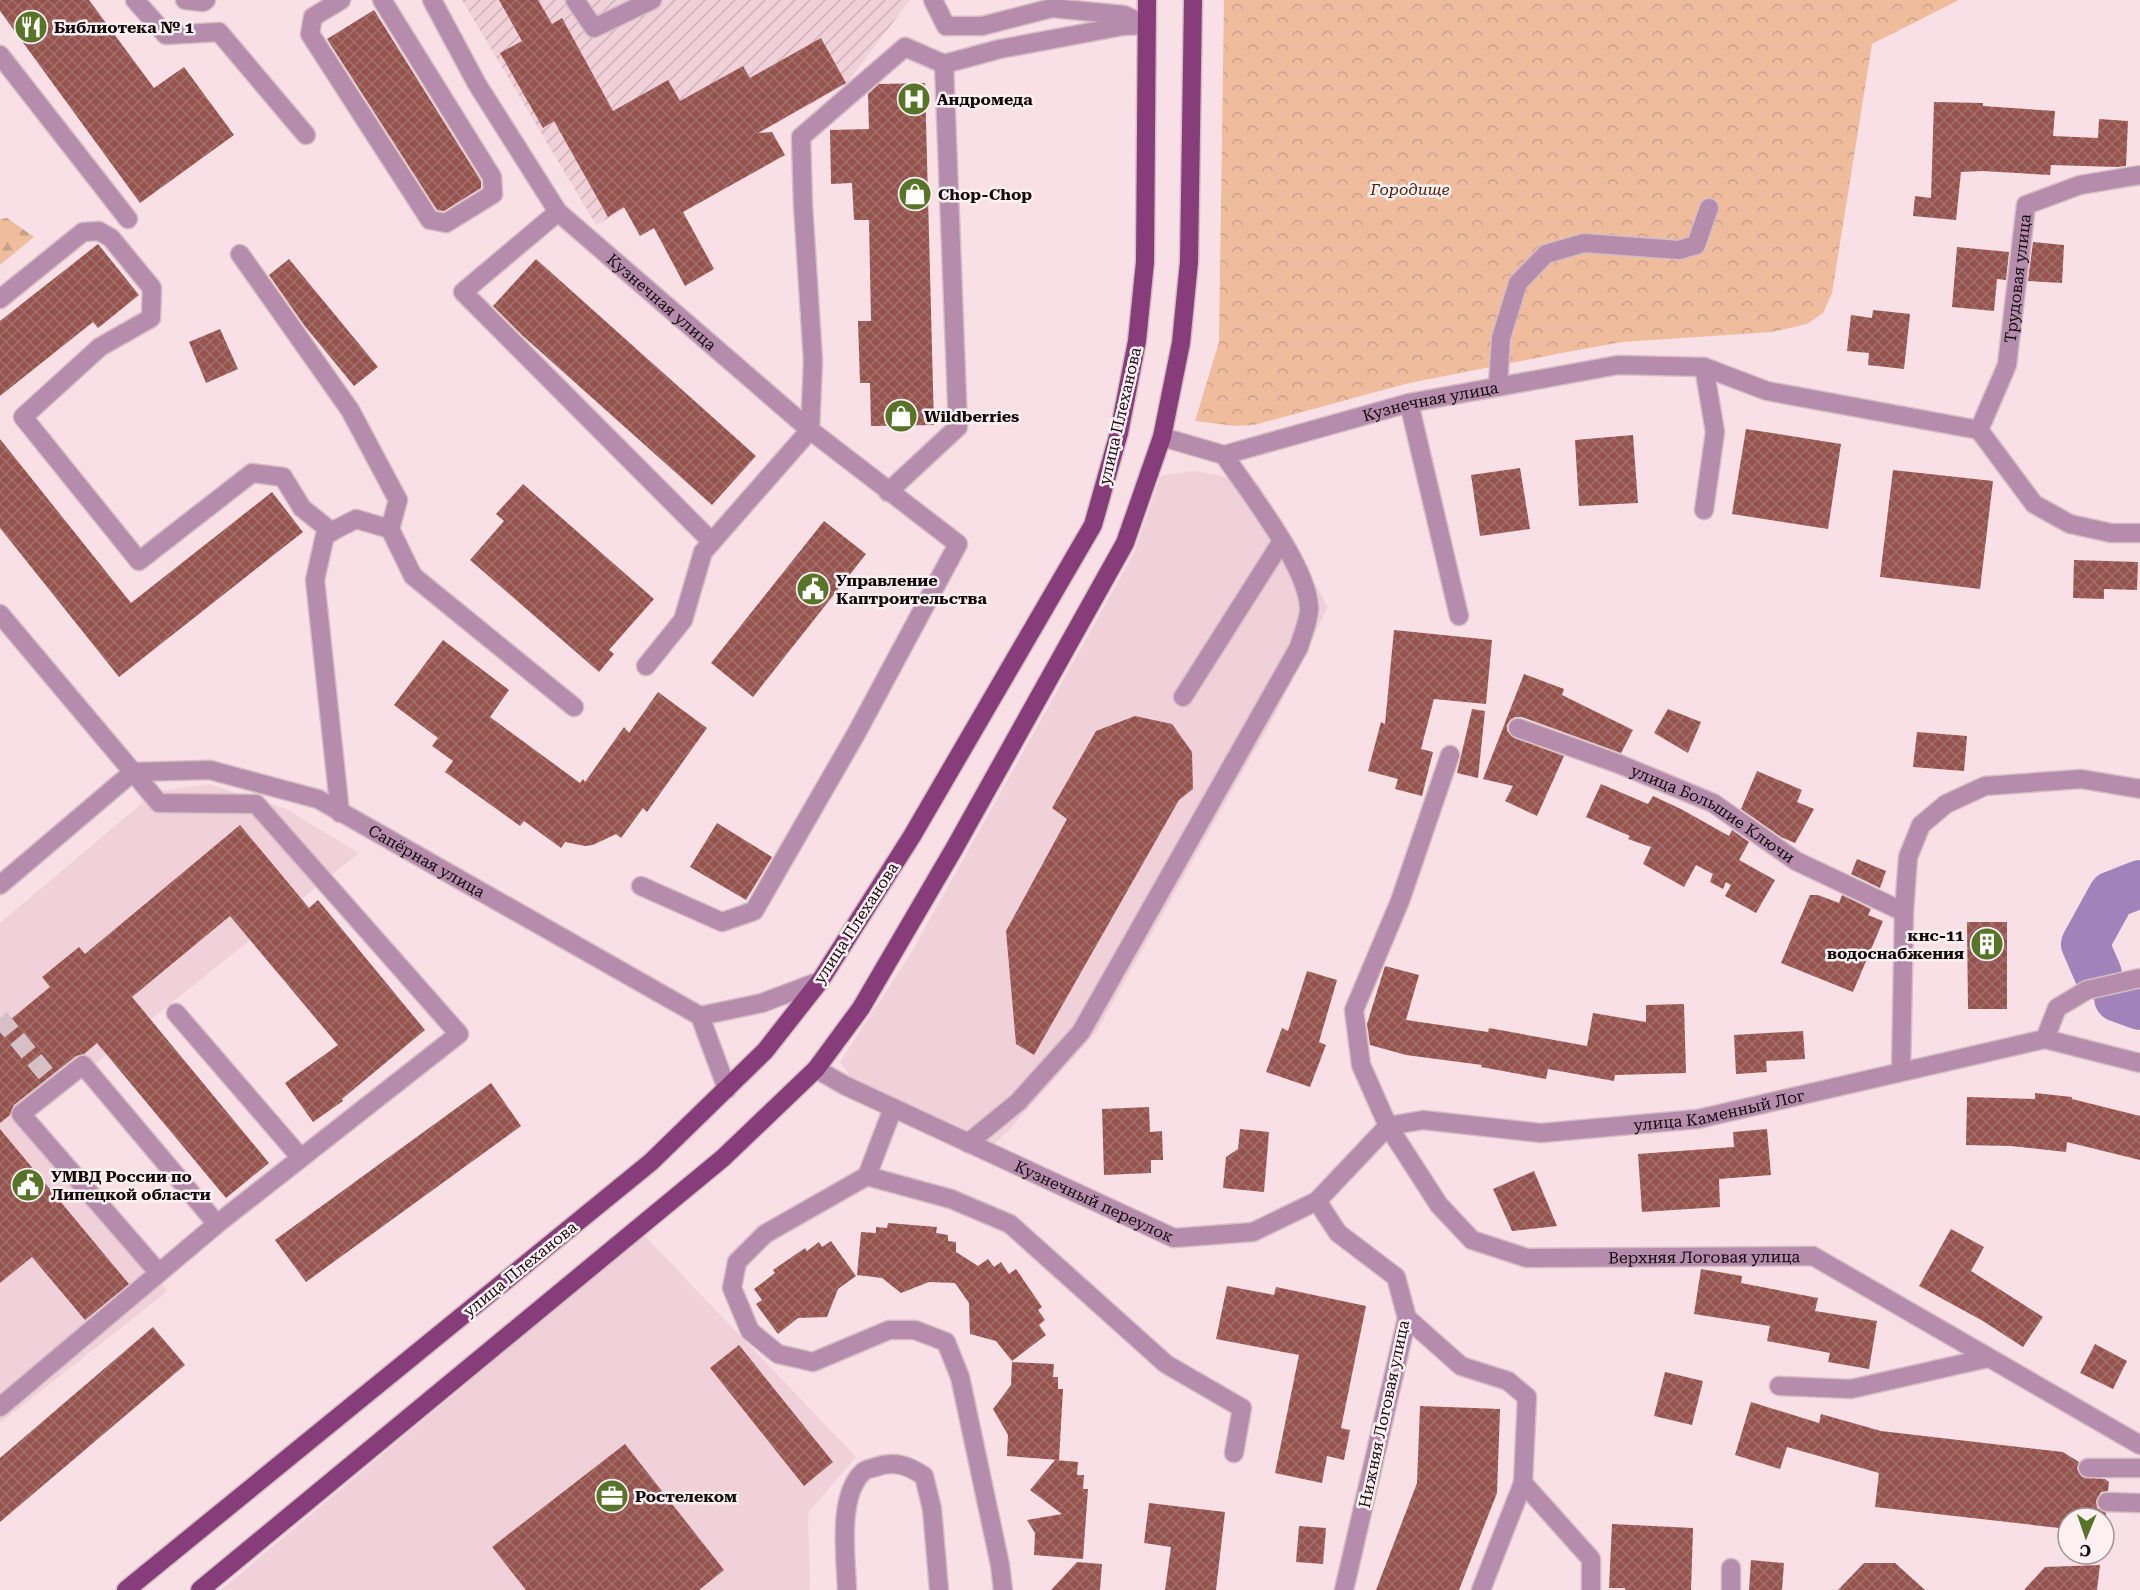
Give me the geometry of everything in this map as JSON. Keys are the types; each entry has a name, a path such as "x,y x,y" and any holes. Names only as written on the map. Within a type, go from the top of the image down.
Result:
{"main road":[{"name":"улица Плеханова","path":"126,1590 651,1162 765,1051 820,981 912,836 1093,525 1119,433 1137,341 1145,262 1147,0"},
{"path":"200,1590 723,1158 816,1069 861,1008 954,849 1125,543 1162,436 1181,343 1189,262 1193,0"}],"street":[{"path":"135,0 166,35 219,32 306,135"},
{"path":"185,0 203,2 206,0"},
{"path":"341,0 314,17 310,34 430,220 446,223 493,194 492,177 382,0"},
{"name":"Кузнечная улица","path":"432,0 477,84 558,212 810,429 888,492 958,544 856,734 754,911 722,922 641,886"},
{"path":"575,0 594,28 652,0"},
{"path":"933,0 946,26 982,26 1052,8 1124,15 1146,25"},
{"path":"646,666 683,620 703,552 810,429 813,361 803,216 801,137 905,47 944,64 1000,49 1123,26 1146,25"},
{"path":"0,55 128,219"},
{"path":"888,492 958,427 944,64"},
{"name":"Трудовая улица","path":"1979,430 2007,365 2026,205 2079,185 2140,175"},
{"path":"1498,386 1501,338 1518,283 1546,254 1584,243 1679,250 1696,244 1709,208"},
{"path":"558,212 463,292 712,542"},
{"path":"0,299 83,232 99,231 111,238 152,288 151,318 100,347 23,417 139,561 252,473 283,477 302,508 332,532"},
{"path":"240,254 350,410 398,500 390,529 412,576 574,708"},
{"name":"Кузнечная улица","path":"1224,454 1409,403 1498,386 1618,365 1704,367"},
{"path":"1704,367 1767,391 1979,430 2034,504 2070,524 2111,533 2140,533"},
{"path":"1704,367 1715,432 1704,510"},
{"path":"1409,403 1460,616"},
{"path":"968,1143 1018,1102 1081,1032 1299,647 1310,608 1303,577 1224,454 1162,436"},
{"path":"340,813 315,580 325,536 356,519 390,529"},
{"path":"1183,697 1282,541"},
{"path":"0,614 159,803 256,804 459,1034 217,1224 0,1407"},
{"name":"улица Большие Ключи","path":"1518,728 1619,764 1713,802 1796,861 1904,912"},
{"path":"1389,1126 1361,1065 1354,1010 1400,901 1450,755"},
{"name":"Сапёрная улица","path":"133,772 210,770 318,799 700,1016"},
{"path":"0,885 133,772"},
{"path":"1900,1071 1904,912 1908,857 1921,825 1946,804 1985,786 2081,779 2140,789"},
{"path":"2133,979 2087,990 2057,1008 2045,1039 2140,1063"},
{"path":"727,1089 700,1016 762,1003 820,981"},
{"path":"176,1013 301,1158"},
{"name":"улица Каменный Лог","path":"1389,1126 1423,1120 1541,1133 1698,1119 2045,1039"},
{"path":"158,1272 21,1113 83,1065 217,1224"},
{"name":"Кузнечный переулок","path":"816,1069 846,1086 1174,1239 1253,1233 1317,1201 1389,1126"},
{"path":"893,1108 867,1176 765,1234 737,1262 732,1288 750,1331 778,1354 813,1362 889,1330 915,1329 946,1342 960,1377 1000,1565 1003,1590"},
{"name":"Верхняя Логовая улица","path":"1389,1126 1439,1205 1472,1240 1527,1258 1813,1256 2140,1445"},
{"path":"867,1176 951,1199 1010,1224 1166,1364 1242,1408 1234,1453"},
{"name":"Нижняя Логовая улица","path":"1317,1201 1338,1233 1396,1277 1407,1318 1344,1590"},
{"path":"1407,1318 1461,1366 1508,1381 1527,1397 1523,1483 1481,1590"},
{"path":"1779,1386 1851,1389 1988,1358"},
{"path":"847,1590 845,1525 849,1496 864,1471 887,1463 911,1467 924,1476 932,1509 939,1590"},
{"path":"2088,1468 2140,1468"},
{"path":"1523,1483 1591,1559 1590,1590"},
{"path":"2107,1502 2140,1503"},
{"path":"1731,1568 1731,1590"}],"shaded area":[{"path":"462,0 910,0 846,84 596,225"},
{"path":"1195,471 1258,483 1328,607 1277,711 1097,1031 994,1144 857,1086 840,1062 911,953 1134,553 1161,475"},
{"path":"209,784 286,809 359,853 21,1123 168,1291 0,1423 0,923 155,792"},
{"path":"644,1235 856,1457 808,1513 810,1590 221,1590"}],"green space":[{"name":"Городище","path":"1224,0 1959,0 1872,44 1832,293 1823,313 1807,324 1772,332 1622,342 1409,383 1254,425 1234,426 1195,421 1219,342"},
{"path":"7,218 34,237 0,265 0,219"}],"building":[{"path":"0,0 89,0 154,88 184,67 234,135 140,203 0,11"},
{"path":"499,0 538,0 552,24 562,18 613,111 668,80 680,101 743,66 750,78 821,38 846,83 758,133 772,132 785,155 683,212 714,269 685,286 654,228 640,236 624,207 608,217 554,121 543,128 500,53 522,41"},
{"path":"374,10 481,181 481,188 444,211 437,210 327,39"},
{"path":"925,83 934,425 871,426 870,383 860,383 858,321 871,321 869,220 854,220 852,183 831,184 830,130 869,129 868,94 879,84"},
{"path":"1934,102 1983,103 1983,106 2055,111 2053,136 2098,138 2099,119 2128,121 2126,166 2051,165 2050,175 1961,172 1956,220 1913,216 1915,196 1931,198"},
{"path":"2033,242 2064,245 2062,283 2028,281"},
{"path":"98,244 139,295 98,328 93,322 0,396 0,321"},
{"path":"1957,247 2009,252 2006,280 1997,279 1994,311 1952,307"},
{"path":"289,259 378,367 354,386 304,325 269,275"},
{"path":"536,259 756,456 712,505 523,336 493,306"},
{"path":"1873,310 1910,314 1904,369 1868,365 1869,353 1847,351 1851,315 1872,318"},
{"path":"220,329 238,369 206,383 189,342"},
{"path":"1746,429 1841,444 1828,529 1732,514"},
{"path":"1633,435 1638,503 1579,506 1575,440"},
{"path":"0,439 131,603 272,492 303,532 119,677 0,528"},
{"path":"1520,468 1530,529 1480,536 1471,475"},
{"path":"1893,470 1993,481 1980,589 1880,577"},
{"path":"523,484 654,599 609,650 614,654 599,672 470,560 504,521 496,514"},
{"path":"824,521 866,554 753,697 711,663"},
{"path":"2074,560 2138,562 2137,590 2104,589 2104,599 2073,598"},
{"path":"1394,630 1492,640 1486,704 1434,699 1421,749 1433,752 1422,796 1395,789 1398,779 1368,771 1381,722 1385,724"},
{"path":"443,640 509,690 490,717 580,783 583,779 585,782 624,727 629,733 658,692 707,728 647,812 643,808 621,838 616,834 593,845 585,846 565,842 561,848 524,821 520,826 445,772 453,761 432,746 438,738 394,705"},
{"path":"1524,674 1564,689 1562,695 1633,730 1621,753 1522,717 1510,720 1507,731 1514,738 1564,756 1537,816 1505,801 1513,786 1483,779"},
{"path":"1472,709 1485,711 1478,778 1457,773"},
{"path":"1668,709 1701,722 1688,753 1654,733"},
{"path":"1135,716 1172,724 1192,752 1193,789 1179,800 1034,1055 1016,1044 1006,931 1067,819 1052,808 1096,731"},
{"path":"1917,732 1967,736 1964,771 1913,767"},
{"path":"1757,771 1802,790 1797,802 1814,809 1795,843 1781,837 1741,809"},
{"path":"1601,784 1648,804 1653,796 1729,836 1732,830 1749,842 1739,860 1775,880 1756,913 1725,896 1731,885 1726,882 1723,889 1710,882 1713,874 1696,865 1684,887 1643,864 1651,847 1628,839 1630,836 1586,817"},
{"path":"717,823 772,857 746,900 690,867"},
{"path":"240,825 309,908 318,900 425,1030 342,1099 343,1101 313,1122 285,1083 338,1045 230,916 132,997 269,1163 226,1198 97,1043 84,1054 76,1056 14,1105 10,1115 0,1123 0,1028 50,987 42,977 79,947 85,954"},
{"path":"1857,859 1886,871 1880,888 1851,874"},
{"path":"1810,895 1818,895 1839,903 1842,895 1871,909 1868,915 1883,921 1853,992 1781,963"},
{"path":"1967,922 2007,922 2007,1009 1968,1009"},
{"path":"1385,966 1419,975 1406,1020 1488,1032 1489,1028 1587,1046 1593,1013 1646,1022 1646,1005 1684,1004 1686,1073 1615,1075 1614,1081 1548,1069 1546,1079 1481,1067 1482,1065 1406,1055 1370,1045 1367,1024"},
{"path":"1307,971 1337,980 1319,1042 1326,1045 1310,1087 1266,1072 1282,1028 1288,1031"},
{"path":"1803,1031 1805,1059 1766,1061 1767,1072 1736,1074 1734,1035"},
{"path":"491,1083 521,1126 306,1282 275,1240"},
{"path":"2035,1093 2072,1097 2072,1099 2140,1116 2140,1160 2067,1142 2066,1152 2011,1146 1966,1145 1967,1097 2035,1099"},
{"path":"1149,1107 1150,1132 1162,1131 1163,1160 1151,1160 1151,1173 1104,1175 1102,1109"},
{"path":"0,1129 129,1284 85,1320 32,1257 0,1283"},
{"path":"1240,1129 1269,1132 1264,1192 1223,1188 1226,1157 1238,1149"},
{"path":"1767,1129 1771,1175 1719,1179 1720,1207 1642,1212 1638,1154 1734,1147 1733,1132"},
{"path":"1534,1171 1557,1226 1512,1231 1493,1189"},
{"path":"888,1223 937,1227 936,1233 948,1235 948,1241 956,1242 956,1252 978,1266 988,1259 994,1267 1001,1262 1009,1274 1016,1269 1042,1307 1038,1310 1045,1320 1039,1325 1046,1335 1012,1361 996,1341 970,1334 969,1303 955,1283 929,1282 901,1293 882,1278 857,1275 861,1232 876,1233 876,1227 887,1228"},
{"path":"1951,1229 1984,1247 1971,1271 2043,1317 2023,1347 1983,1321 1919,1286"},
{"path":"831,1241 856,1276 838,1289 827,1317 798,1318 778,1334 756,1304 762,1300 754,1289 775,1273 773,1270 805,1248 807,1251 819,1242 822,1247"},
{"path":"1701,1269 1742,1276 1741,1283 1818,1298 1815,1311 1877,1321 1869,1369 1828,1362 1830,1353 1767,1341 1770,1326 1694,1314"},
{"path":"1227,1286 1274,1295 1276,1287 1366,1306 1341,1428 1350,1430 1344,1460 1327,1456 1322,1483 1275,1473 1299,1355 1216,1339"},
{"path":"153,1327 185,1365 0,1522 0,1458"},
{"path":"2095,1344 2127,1361 2113,1389 2080,1373"},
{"path":"739,1345 833,1462 804,1486 710,1368"},
{"path":"1012,1362 1054,1364 1053,1377 1058,1377 1058,1389 1063,1389 1059,1460 1007,1456 1008,1435 993,1409 1011,1385"},
{"path":"1665,1372 1703,1381 1692,1425 1654,1416"},
{"path":"1751,1402 1819,1423 1821,1414 1881,1431 2063,1452 2079,1462 2077,1469 2082,1477 2105,1479 2109,1482 2108,1491 2101,1492 2096,1501 2097,1506 2056,1506 2056,1528 1875,1507 1879,1473 1787,1447 1780,1469 1735,1455"},
{"path":"1420,1406 1500,1409 1497,1493 1459,1590 1376,1590 1417,1483"},
{"name":"Ростелеком","path":"625,1444 724,1570 699,1590 526,1590 492,1547"},
{"path":"1055,1460 1078,1462 1077,1475 1084,1475 1083,1489 1088,1489 1083,1559 1034,1555 1035,1533 1027,1520 1062,1514 1030,1490"},
{"path":"1149,1503 1225,1512 1216,1590 1165,1590 1171,1547 1144,1543"},
{"path":"1612,1524 1693,1528 1691,1590 1609,1588"},
{"path":"1299,1526 1326,1528 1323,1564 1296,1562"},
{"path":"1751,1560 1784,1563 1782,1590 1749,1590"},
{"path":"1077,1562 1102,1564 1100,1590 1051,1590"},
{"path":"1864,1563 1895,1563 1925,1590 1838,1590"},
{"path":"2100,1566 2097,1590 2024,1590 2045,1567"}],"waterway":[{"path":"2098,974 2085,944 2112,895 2140,884"},
{"path":"2118,998 2140,1006"}],"tunnel":[{"path":"0,1018 56,1086"}],"place":[{"name":"Библиотека № 1","path":"31,27"},
{"name":"Андромеда","path":"914,99"},
{"name":"Chop-Chop","path":"915,194"},
{"name":"Wildberries","path":"901,416"},
{"name":"Управление Каптроительства","path":"813,589"},
{"name":"кнс-11 водоснабжения","path":"1987,944"},
{"name":"УМВД России по Липецкой области","path":"28,1185"},
{"name":"Ростелеком","path":"612,1496"}]}
